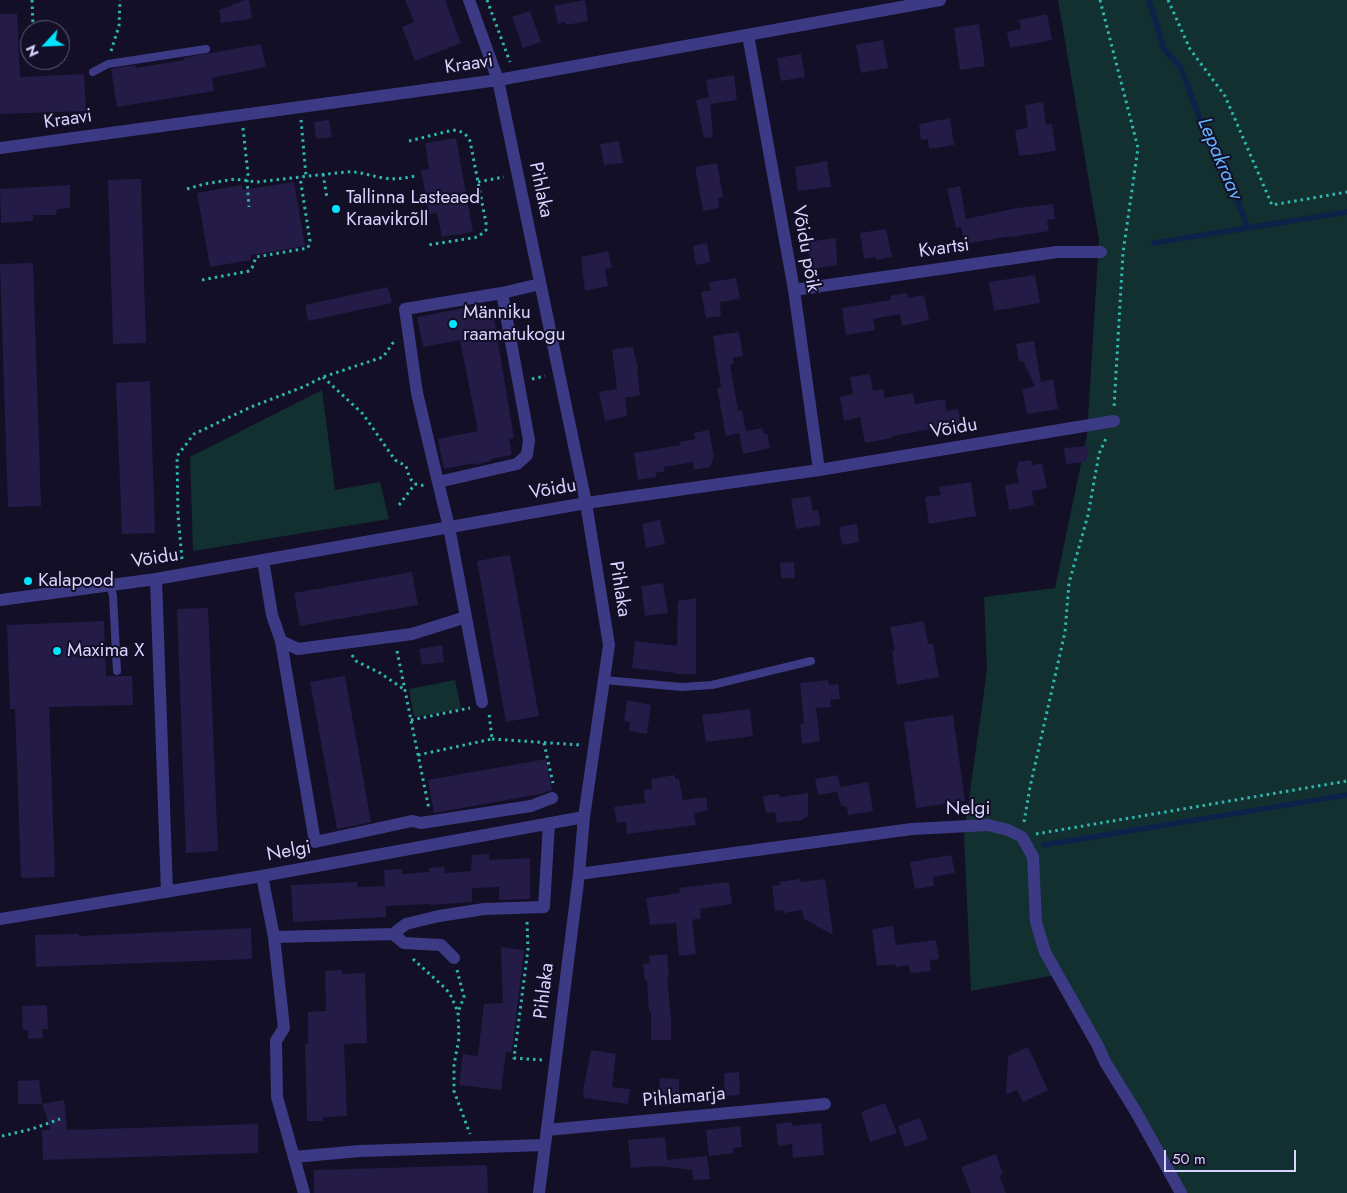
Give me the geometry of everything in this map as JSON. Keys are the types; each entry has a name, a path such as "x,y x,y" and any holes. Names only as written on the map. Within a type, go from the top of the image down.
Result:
{"street":[{"name":"Pihlaka","path":"469,0 498,80 586,503 609,645 584,817 579,874 539,1193"},
{"name":"Kraavi","path":"0,148 498,80 940,0"},
{"name":"Võidu põik","path":"748,35 794,290 819,470"},
{"name":"Kvartsi","path":"794,290 1057,252 1100,252"},
{"path":"482,702 449,528 417,393 405,309 502,293 540,284"},
{"path":"438,482 518,464 527,455 529,440 502,293"},
{"name":"Võidu","path":"0,600 183,574 586,503 819,470 1114,421"},
{"path":"263,560 272,615 281,641 315,842 412,821 421,823 431,822 531,806 552,798"},
{"path":"156,578 167,892"},
{"path":"281,641 298,649 412,634 466,617"},
{"name":"Nelgi","path":"0,919 262,876 584,817"},
{"path":"274,937 393,934 406,924 439,916 484,909 544,908 549,823"},
{"name":"Nelgi","path":"579,874 912,830 988,826 1008,830 1022,837"},
{"path":"1022,837 1033,857 1036,922 1045,952 1098,1046 1105,1062 1136,1112 1181,1193"},
{"path":"262,876 274,937 284,1028 276,1041 277,1097 304,1193"},
{"path":"393,934 404,944 442,945 454,958"},
{"name":"Pihlamarja","path":"547,1130 825,1104"},
{"path":"294,1157 360,1151 545,1145"}],"lane":[{"path":"93,72 108,64 206,49"},
{"path":"110,585 113,596 116,671"},
{"path":"604,680 682,687 712,684 811,660"}],"path":[{"path":"32,0 33,20"},
{"path":"108,64 119,26 120,0"},
{"path":"487,0 515,77"},
{"path":"1168,0 1190,49 1225,96 1272,205 1347,192"},
{"path":"299,107 306,176"},
{"path":"242,115 244,152 248,174 249,207"},
{"path":"410,141 453,130 467,135 470,141 486,222 486,230 478,236 428,245"},
{"path":"187,189 236,179 257,182 357,171 384,178 400,179 416,176"},
{"path":"323,174 327,198"},
{"path":"478,182 517,175"},
{"path":"202,280 249,271 256,256 308,248 310,241 300,177"},
{"path":"183,574 178,515 177,456 194,434 251,407 303,387 323,377 383,357 407,324"},
{"path":"323,377 363,414 395,460 406,466 411,481 421,486 438,482"},
{"path":"399,505 415,484"},
{"path":"394,636 431,822"},
{"path":"343,643 356,661 380,673 405,691"},
{"path":"411,720 475,708 482,702 488,705 492,739"},
{"path":"418,755 492,739 584,745"},
{"path":"544,743 555,790 552,798"},
{"path":"1022,837 1347,781"},
{"path":"527,908 528,949 514,1058 545,1060"},
{"path":"404,944 410,955 450,994 458,1013 460,1038 454,1065 454,1091 473,1147"},
{"path":"454,958 464,997 458,1013"},
{"path":"2,1136 32,1129 60,1119"}],"green space":[{"path":"1058,0 1347,0 1347,1193 1184,1193 1061,974 971,991 964,835 987,670 984,597 1055,588 1087,435 1099,240"},
{"path":"322,390 335,490 380,482 389,519 193,551 190,457"},
{"path":"455,680 461,709 414,717 409,689"}],"building":[{"path":"249,0 252,19 221,23 219,10"},
{"path":"405,0 445,0 461,43 415,61 402,27 414,22"},
{"path":"585,0 588,21 566,25 565,22 558,24 554,6"},
{"path":"530,11 541,42 523,48 512,17"},
{"path":"0,14 17,14 20,77 84,74 86,111 0,114"},
{"path":"1047,14 1052,40 1010,48 1007,32 1021,29 1019,20"},
{"path":"979,24 985,66 960,70 954,28"},
{"path":"883,40 888,68 861,73 856,45"},
{"path":"261,44 266,67 212,78 214,91 117,107 111,69 135,65 136,68 184,60 183,58"},
{"path":"801,54 805,77 781,81 777,58"},
{"path":"734,75 737,100 711,104 710,100 713,137 704,138 696,100 709,97 706,80"},
{"path":"1043,102 1046,125 1052,124 1056,151 1019,156 1015,130 1028,128 1025,105"},
{"path":"950,118 954,145 929,149 928,139 921,140 919,124"},
{"path":"329,120 332,137 316,139 314,122"},
{"path":"456,138 473,232 442,237 437,213 429,214 421,170 429,169 425,143"},
{"path":"619,141 623,163 604,165 600,144"},
{"path":"827,161 831,187 798,191 795,167"},
{"path":"717,163 723,197 718,198 719,208 703,211 695,167"},
{"path":"141,179 146,343 113,344 108,180"},
{"path":"294,182 305,246 251,255 251,260 210,267 197,193 242,185 243,190"},
{"path":"70,185 70,208 57,209 56,215 33,215 33,221 1,223 0,189"},
{"path":"960,186 966,219 1017,208 1053,204 1055,219 1047,220 1049,231 965,244 961,227 956,228 947,189"},
{"path":"886,229 892,257 876,260 876,257 864,259 860,233"},
{"path":"836,238 837,265 812,269 807,242"},
{"path":"707,243 710,262 696,265 693,246"},
{"path":"608,251 612,267 605,269 608,286 585,291 581,257"},
{"path":"33,263 41,506 8,507 0,264"},
{"path":"1035,275 1040,303 994,311 989,282"},
{"path":"736,278 740,299 720,302 721,316 706,318 701,292 711,290 709,282"},
{"path":"388,287 392,303 308,321 305,305"},
{"path":"907,293 908,298 924,295 929,320 902,326 900,314 873,319 875,330 846,335 842,308 891,300 890,296"},
{"path":"485,304 488,319 494,318 514,438 509,439 512,455 491,459 491,461 479,464 474,465 474,463 444,469 438,439 478,431 460,340 423,347 417,317"},
{"path":"739,332 743,356 733,358 734,363 730,364 738,411 742,410 746,431 763,428 764,434 767,433 770,448 743,454 739,433 726,436 717,388 721,387 713,336"},
{"path":"1034,341 1041,382 1053,379 1058,409 1027,414 1022,389 1035,386 1023,361 1019,362 1016,344"},
{"path":"633,347 638,368 640,395 625,398 627,416 605,421 599,392 617,389 612,349"},
{"path":"870,374 873,391 883,389 885,398 913,393 915,404 945,399 946,411 958,409 961,424 892,436 892,438 865,443 860,417 844,421 840,397 853,394 850,377"},
{"path":"150,381 155,533 122,534 116,383"},
{"path":"709,430 714,456 710,467 694,470 693,462 664,467 665,471 656,473 656,477 638,480 634,453 680,445 679,442 695,439 694,433"},
{"path":"1089,446 1086,462 1066,464 1064,448"},
{"path":"1031,460 1032,465 1042,463 1047,488 1032,491 1034,505 1009,510 1005,485 1019,483 1016,468 1018,467 1018,462"},
{"path":"971,482 976,516 929,524 925,497 941,495 939,487"},
{"path":"810,496 813,511 818,510 821,525 796,529 791,499"},
{"path":"660,520 665,544 646,548 642,524"},
{"path":"857,524 859,542 842,545 839,527"},
{"path":"510,555 539,716 506,722 477,561"},
{"path":"794,562 795,578 781,578 780,563"},
{"path":"412,572 418,605 300,626 294,593"},
{"path":"663,583 668,613 645,616 641,586"},
{"path":"696,598 696,674 676,674 632,668 635,641 677,646 678,601"},
{"path":"208,608 218,851 186,853 177,609"},
{"path":"104,621 106,676 132,676 133,705 49,707 55,877 21,878 15,709 10,709 7,625"},
{"path":"924,621 928,644 933,644 939,677 897,685 892,651 895,651 890,627"},
{"path":"442,645 444,662 422,665 419,649"},
{"path":"345,676 371,822 337,829 310,682"},
{"path":"828,680 829,685 838,684 840,699 830,700 831,707 816,708 820,741 802,744 800,724 804,723 800,683"},
{"path":"627,700 651,705 647,734 629,731 630,722 624,721"},
{"path":"750,709 753,736 706,742 702,715"},
{"path":"953,715 965,801 916,808 904,722"},
{"path":"546,759 552,790 540,794 434,813 428,780"},
{"path":"675,775 675,779 679,779 683,800 706,797 708,811 694,813 696,825 627,834 626,822 617,823 614,807 645,803 644,790 652,789 651,779"},
{"path":"838,775 840,787 868,782 873,811 848,815 847,807 841,805 837,792 818,795 815,779"},
{"path":"808,793 808,816 802,820 777,823 775,812 766,813 763,796 779,794 780,797"},
{"path":"489,854 489,860 530,858 530,899 499,900 499,887 472,888 472,902 386,906 386,917 293,922 291,885 357,882 358,887 385,886 384,870 402,869 402,874 429,872 429,868 444,867 445,873 471,871 472,855"},
{"path":"951,855 955,873 933,877 934,886 915,889 910,862"},
{"path":"800,879 801,882 825,879 833,935 804,919 802,910 784,913 783,910 775,911 772,886 780,885 779,882"},
{"path":"729,882 732,904 700,909 701,918 692,920 696,954 679,956 676,923 650,925 646,898 680,893 679,888"},
{"path":"893,926 896,945 936,940 939,959 930,960 931,971 910,973 909,965 896,967 896,964 877,966 872,929"},
{"path":"251,928 252,959 36,967 35,935 79,934 79,936"},
{"path":"501,947 524,950 512,1052 506,1052 501,1090 459,1085 463,1054 478,1056 484,1004 503,1003"},
{"path":"667,954 671,1040 651,1040 651,1011 649,1011 647,980 645,980 643,964 650,963 649,956"},
{"path":"342,970 342,974 365,973 367,1043 344,1044 347,1116 323,1117 323,1121 307,1121 305,1044 308,1044 308,1012 326,1011 325,971"},
{"path":"47,1005 48,1029 42,1029 43,1038 28,1039 28,1030 23,1030 22,1006"},
{"path":"1028,1047 1048,1090 1023,1102 1017,1090 1006,1095 1008,1056"},
{"path":"591,1050 616,1054 612,1087 630,1089 628,1104 584,1098 583,1090"},
{"path":"739,1072 740,1095 725,1096 724,1073"},
{"path":"660,1078 679,1079 679,1096 659,1096"},
{"path":"39,1080 42,1104 18,1104 18,1081"},
{"path":"64,1100 67,1130 258,1124 258,1153 43,1160 42,1130 51,1130 42,1104"},
{"path":"885,1103 897,1133 870,1142 861,1112"},
{"path":"920,1118 928,1139 905,1147 898,1126"},
{"path":"792,1122 792,1126 821,1123 824,1155 793,1158 792,1144 778,1146 776,1124"},
{"path":"740,1126 742,1147 733,1148 734,1153 709,1156 706,1130"},
{"path":"665,1137 667,1160 707,1156 710,1179 693,1180 692,1170 658,1166 631,1168 628,1140"},
{"path":"996,1154 1003,1174 999,1176 1006,1193 971,1193 961,1167"},
{"path":"487,1165 488,1193 314,1193 314,1170"}],"waterway":[{"name":"Lepakraav","path":"1149,0 1164,49 1181,68 1201,122 1220,156 1248,228"},
{"name":"Lepakraav","path":"1154,243 1347,212"},
{"path":"1044,845 1347,795"}],"place":[{"name":"Tallinna Lasteaed Kraavikrõll","path":"336,209"},
{"name":"Männiku raamatukogu","path":"453,324"},
{"name":"Kalapood","path":"28,581"},
{"name":"Maxima X","path":"57,651"}]}
